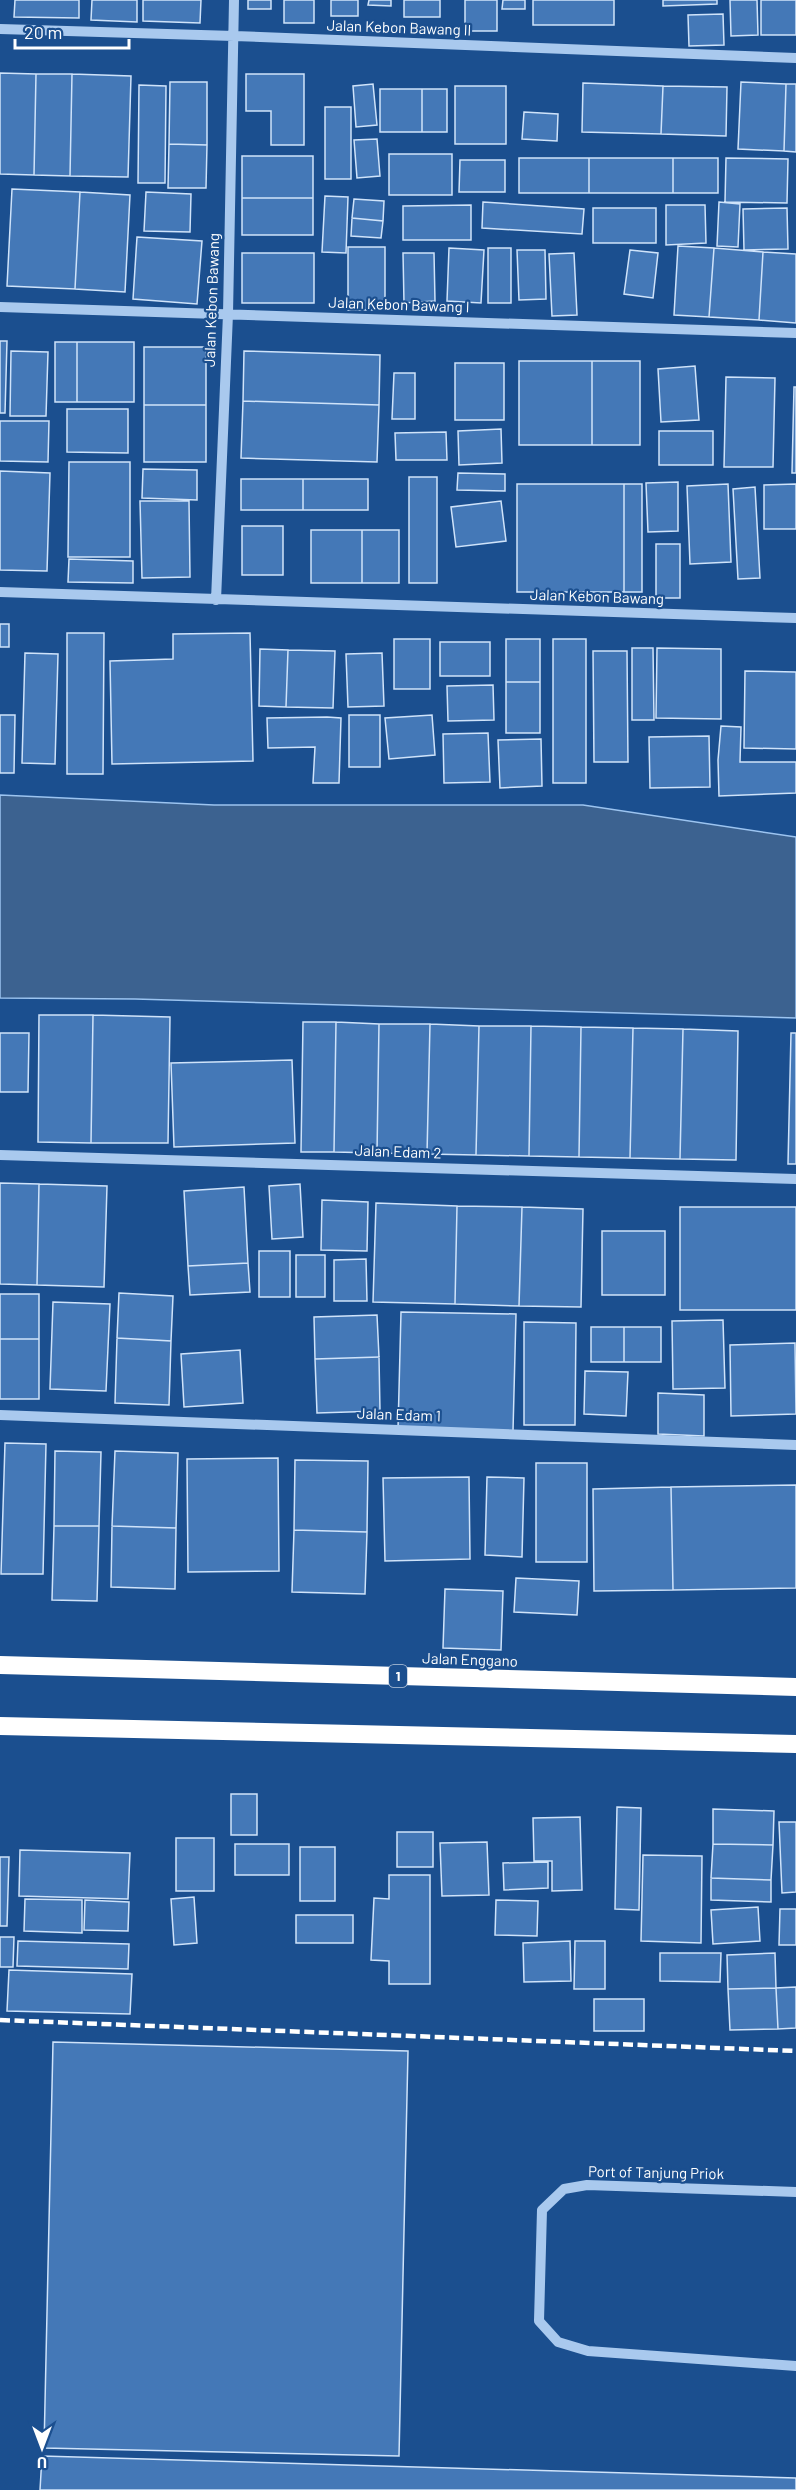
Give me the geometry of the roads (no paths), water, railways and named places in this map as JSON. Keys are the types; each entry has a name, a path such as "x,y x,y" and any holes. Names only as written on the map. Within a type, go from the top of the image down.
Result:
{"highway":[{"name":"Jalan Enggano","path":"0,1665 796,1687"},
{"path":"0,1726 796,1744"}],"street":[{"name":"Jalan Kebon Bawang","path":"216,600 228,314 234,0"},
{"name":"Jalan Kebon Bawang II","path":"0,29 796,58"},
{"name":"Jalan Kebon Bawang I","path":"0,308 796,333"},
{"name":"Jalan Kebon Bawang","path":"0,592 796,618"},
{"name":"Jalan Edam 2","path":"0,1155 796,1179"},
{"name":"Jalan Edam 1","path":"0,1415 796,1445"},
{"name":"Port of Tanjung Priok","path":"796,2192 587,2185 564,2189 542,2210 539,2321 558,2342 588,2352 796,2366"}],"water":[{"path":"0,795 214,805 583,805 796,837 796,1018 135,999 0,998"}],"railway":[{"path":"0,2020 796,2051"}]}
